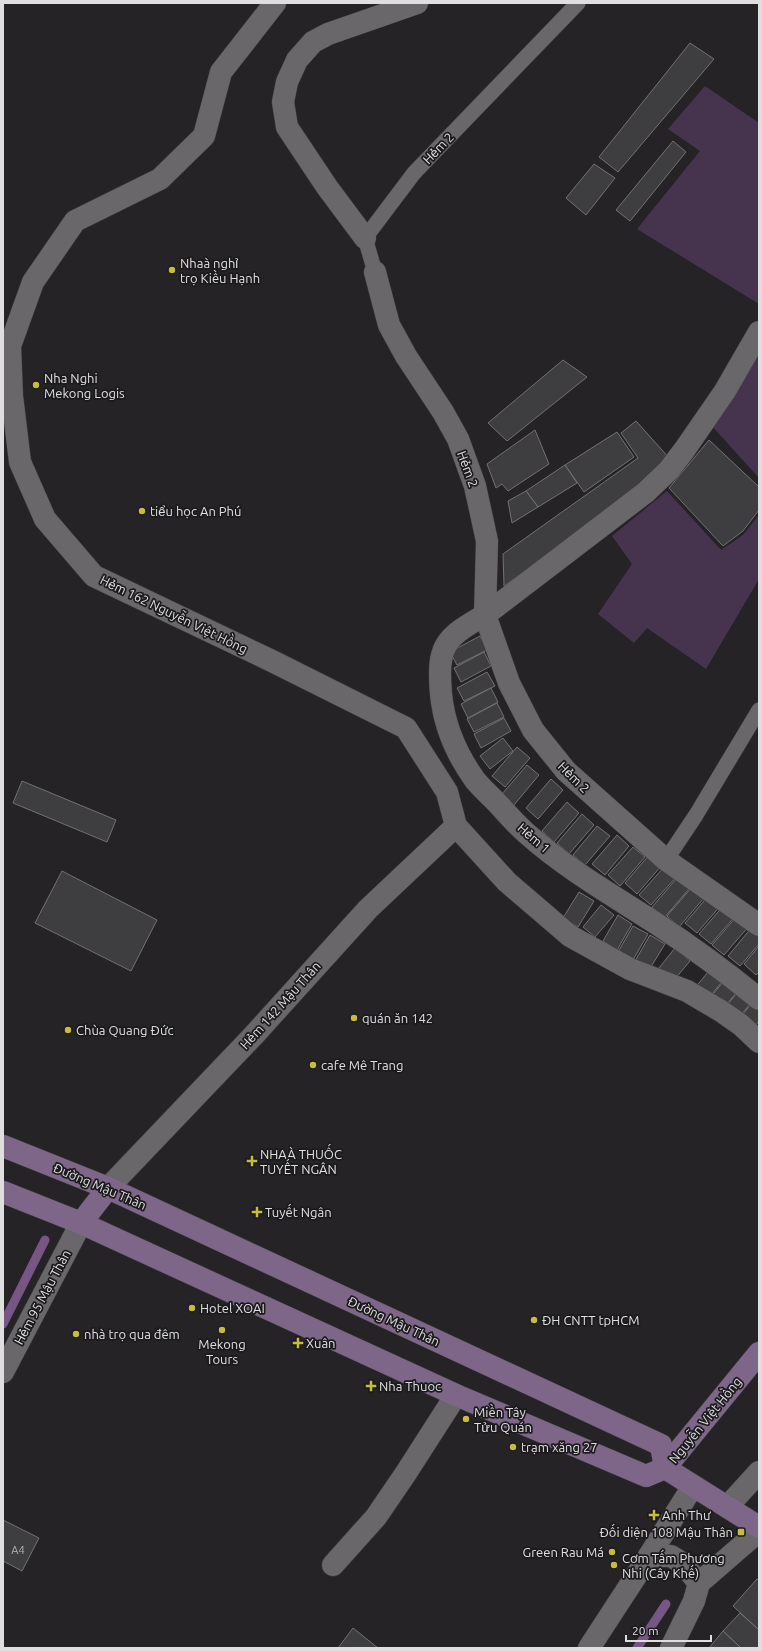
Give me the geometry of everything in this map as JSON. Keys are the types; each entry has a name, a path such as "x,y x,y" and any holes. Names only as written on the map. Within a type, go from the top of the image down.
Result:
{"main road":[{"name":"Đường Mậu Thân","path":"3,1146 108,1188 661,1445 656,1472"},
{"path":"81,1223 108,1188"},
{"path":"3,1192 81,1223 456,1396 693,1486 759,1527"},
{"name":"Nguyễn Việt Hồng","path":"656,1472 759,1353"}],"street":[{"name":"Hẻm 162 Nguyễn Việt Hồng","path":"275,3 221,72 204,136 160,179 75,221 33,282 10,346 12,396 20,462 45,519 94,576 272,661 406,728 447,792 456,826 507,882 570,936 630,969 687,991 722,1011 741,1025 759,1042"},
{"path":"365,238 327,187 287,127 283,102 287,82 297,60 313,42 328,34 417,3"},
{"name":"Hẻm 2","path":"375,272 389,325 406,356 443,412 458,440 475,486 487,540 485,615 510,683 533,730 566,772 666,860 759,925"},
{"name":"Hẻm 1","path":"759,332 725,391 669,470 646,492 485,615 464,627 448,640 441,655 440,678 442,701 447,724 455,746 476,780 525,832 558,859 675,936 759,999"},
{"name":"Hẻm 142 Mậu Thân","path":"108,1188 254,1035 368,909 456,826"},
{"name":"Hẻm 95 Mậu Thân","path":"3,1372 81,1223"},
{"path":"333,1565 380,1510 456,1396"},
{"path":"727,1507 759,1472"},
{"path":"589,1648 693,1486"},
{"path":"671,1648 694,1601 699,1583 759,1531"},
{"path":"649,1556 671,1556 682,1563 699,1583"}],"lane":[{"name":"Hẻm 2","path":"375,272 365,238 414,173 578,3"},
{"path":"666,860 696,815 759,710"}],"shaded area":[{"path":"705,86 759,123 759,304 637,229 700,151 668,129"},
{"path":"759,345 759,478 711,425"},
{"path":"667,491 721,550 743,535 759,515 759,579 706,669 647,628 634,643 598,614 632,564 612,536"}],"building":[{"path":"690,43 714,59 618,172 599,157"},
{"path":"673,141 686,152 630,221 616,210"},
{"path":"594,164 615,178 586,215 566,198"},
{"path":"563,360 587,377 507,441 488,423"},
{"path":"636,421 670,459 604,514 504,586 503,554 638,458 621,433"},
{"path":"535,430 549,464 508,491 502,484 496,488 487,464"},
{"path":"617,432 634,457 584,492 565,465"},
{"path":"709,440 759,487 759,510 743,531 723,546 669,488"},
{"path":"565,465 577,483 538,507 526,491"},
{"path":"526,491 538,507 512,523 508,501"},
{"path":"480,636 487,650 457,665 450,652"},
{"path":"484,652 491,666 461,682 454,668"},
{"path":"487,672 495,686 464,701 457,688"},
{"path":"491,688 498,702 468,718 461,704"},
{"path":"497,703 504,717 474,732 467,719"},
{"path":"504,718 511,731 481,748 474,734"},
{"path":"503,738 513,751 490,769 480,756"},
{"path":"517,747 530,758 505,787 492,776"},
{"path":"527,765 539,775 514,805 502,794"},
{"path":"551,779 563,790 538,819 526,808"},
{"path":"22,781 116,820 107,842 13,803"},
{"path":"567,802 579,813 554,842 542,831"},
{"path":"582,814 594,825 569,854 557,843"},
{"path":"597,826 610,836 585,865 573,855"},
{"path":"617,835 629,846 605,875 592,864"},
{"path":"633,847 645,857 620,886 608,875"},
{"path":"650,854 662,865 637,894 625,883"},
{"path":"665,866 677,876 651,905 639,895"},
{"path":"62,871 157,920 131,971 35,923"},
{"path":"677,878 689,889 664,918 652,907"},
{"path":"692,887 704,898 679,927 667,916"},
{"path":"579,892 594,901 578,927 563,918"},
{"path":"710,894 722,904 697,933 685,923"},
{"path":"601,905 614,915 595,937 583,927"},
{"path":"724,905 736,915 711,944 699,934"},
{"path":"618,915 632,924 617,950 603,941"},
{"path":"737,916 749,926 724,955 712,945"},
{"path":"633,926 648,934 633,960 618,952"},
{"path":"752,927 759,932 759,944 740,966 728,956"},
{"path":"650,935 665,944 649,970 635,961"},
{"path":"759,946 759,972 756,975 744,964"},
{"path":"675,948 690,961 674,980 659,968"},
{"path":"708,972 721,983 707,1000 694,989"},
{"path":"723,982 736,993 722,1010 709,999"},
{"path":"737,993 750,1004 736,1021 723,1010"},
{"path":"752,1003 759,1008 759,1021 751,1031 738,1020"},
{"path":"3,1520 39,1538 22,1571 3,1561"},
{"path":"757,1579 759,1580 759,1630 733,1606"},
{"path":"740,1613 759,1630 759,1648 741,1648 723,1631"},
{"path":"353,1628 378,1648 338,1648"},
{"path":"723,1631 741,1648 709,1648"}],"waterway":[{"path":"3,1324 45,1240"},
{"path":"637,1648 666,1604"}],"place":[{"name":"Nhaà nghỉ trọ Kiều Hạnh","path":"172,270"},
{"name":"Nha Nghi Mekong Logis","path":"36,385"},
{"name":"tiểu học An Phú","path":"142,511"},
{"name":"quán ăn 142","path":"354,1018"},
{"name":"Chùa Quang Đức","path":"68,1030"},
{"name":"cafe Mê Trang","path":"313,1065"},
{"name":"NHAÀ THUỐC TUYẾT NGÂN","path":"252,1161"},
{"name":"Tuyết Ngân","path":"257,1212"},
{"name":"Hotel XOAI","path":"192,1308"},
{"name":"ĐH CNTT tpHCM","path":"534,1320"},
{"name":"Mekong Tours","path":"222,1330"},
{"name":"nhà trọ qua đêm","path":"76,1334"},
{"name":"Xuân","path":"298,1343"},
{"name":"Nha Thuoc","path":"371,1386"},
{"name":"Miền Tây Tửu Quán","path":"466,1419"},
{"name":"trạm xăng 27","path":"513,1447"},
{"name":"Anh Thư","path":"654,1515"},
{"name":"Đối diện 108 Mậu Thân","path":"741,1532"},
{"name":"Green Rau Má","path":"612,1552"},
{"name":"Cơm Tấm Phương Nhi (Cây Khế)","path":"614,1565"}]}
